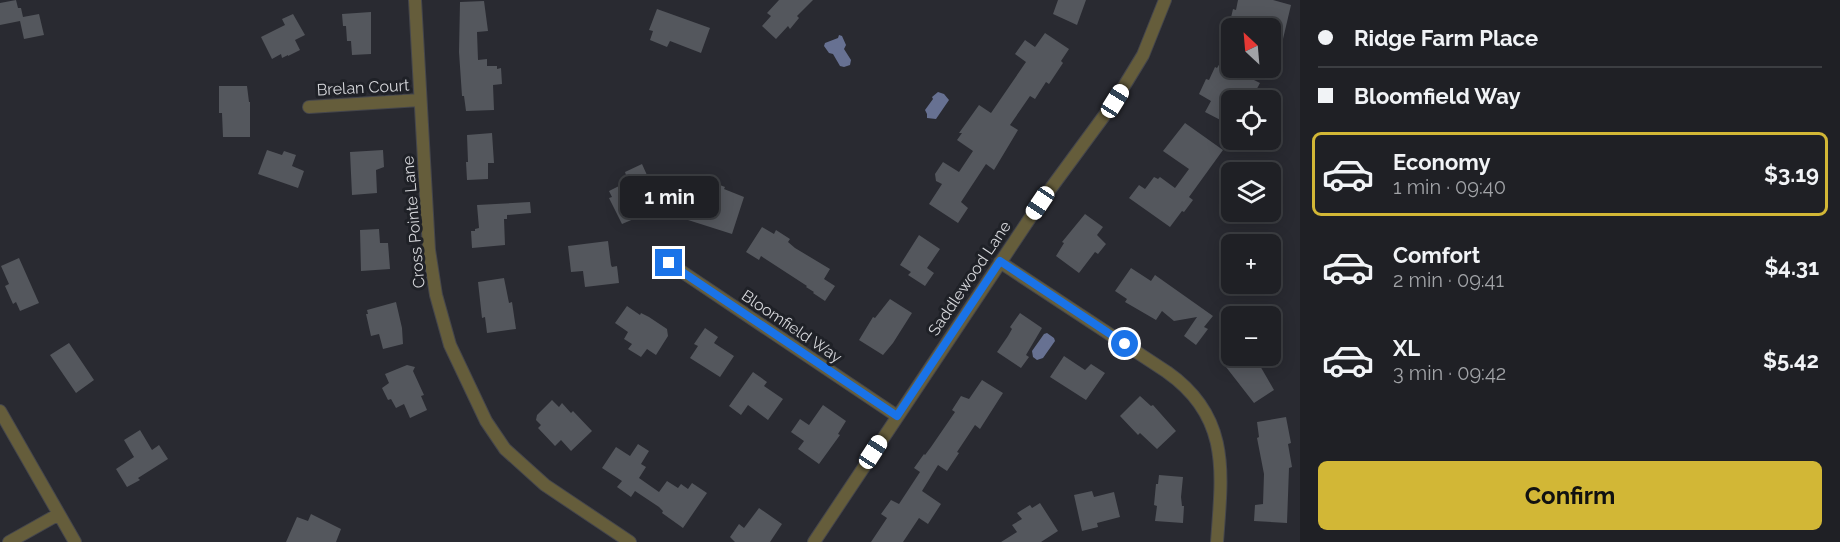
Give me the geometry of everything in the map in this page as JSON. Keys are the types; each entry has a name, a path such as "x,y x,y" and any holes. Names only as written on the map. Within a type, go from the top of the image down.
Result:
{"street":[{"name":"Cross Pointe Lane","path":"415,0 431,268 445,331 466,380 493,432 513,457 562,497 630,542"},
{"name":"Saddlewood Lane","path":"814,542 1000,261 1129,79 1148,43 1165,0"},
{"name":"Brelan Court","path":"309,106 420,100"},
{"path":"1000,261 1175,378 1197,401 1210,420 1220,457 1221,486 1217,542"},
{"name":"Bloomfield Way","path":"669,263 897,416"},
{"path":"0,411 75,542"},
{"path":"9,542 59,514"}],"water":[{"path":"839,35 842,36 846,45 844,49 851,60 850,65 844,67 840,66 833,54 829,53 824,46 825,43 838,38"},
{"path":"938,92 944,94 949,100 936,119 927,118 925,110 933,99 932,97"},
{"path":"1047,333 1055,341 1043,358 1037,360 1033,357 1032,351"}],"building":[{"path":"16,0 23,17 39,14 44,35 24,39 20,21 0,25 0,3"},
{"path":"779,0 813,0 797,16 799,18 790,29 788,26 776,39 762,26 771,16 767,13"},
{"path":"1058,0 1086,0 1077,25 1053,14"},
{"path":"1238,0 1273,0 1291,5 1283,39 1281,39 1281,18 1231,18 1233,9 1236,10"},
{"path":"484,1 488,31 477,32 478,60 487,59 487,66 501,68 502,84 493,85 494,110 466,111 464,96 462,96 459,52 460,2"},
{"path":"657,9 710,28 701,53 670,41 667,47 650,40 653,31 649,30"},
{"path":"371,12 371,54 352,55 351,41 347,41 342,14"},
{"path":"293,14 305,35 295,40 300,50 282,58 281,54 272,59 261,37 285,25 282,19"},
{"path":"1045,33 1069,49 1061,61 1063,63 1049,84 1046,82 1035,99 1030,96 1010,125 1018,130 994,170 986,164 961,202 968,208 958,223 929,204 942,184 936,181 935,174 943,162 959,172 973,151 957,140 962,133 959,133 979,105 991,113 1026,62 1015,54 1025,40 1035,47"},
{"path":"1221,64 1221,78 1250,78 1260,83 1256,90 1221,90 1221,120 1205,112 1211,101 1199,94 1206,79 1209,80 1215,67 1217,68"},
{"path":"219,86 247,86 250,102 250,137 223,137 222,113 219,113"},
{"path":"1185,123 1223,150 1189,197 1193,200 1170,227 1129,198 1139,185 1145,189 1154,177 1158,179 1160,177 1175,188 1189,169 1163,151"},
{"path":"492,133 494,163 488,163 488,179 467,180 467,135"},
{"path":"267,150 282,155 284,151 296,155 292,166 304,171 298,188 258,174"},
{"path":"383,150 384,167 376,170 377,193 352,195 350,152"},
{"path":"642,164 651,184 657,181 669,204 637,220 636,218 622,224 609,198 612,197 609,191 621,185 619,181 627,178 625,172"},
{"path":"704,179 744,197 732,234 688,220"},
{"path":"530,202 531,213 507,215 507,219 504,219 505,245 472,248 471,231 479,228 477,205"},
{"path":"1085,214 1103,227 1097,235 1106,244 1098,254 1095,252 1079,273 1056,256 1064,243 1062,242"},
{"path":"762,227 774,234 776,230 790,239 788,242 795,248 830,269 824,279 835,286 825,301 807,286 761,256 759,260 746,252"},
{"path":"379,229 380,243 388,243 390,269 361,271 360,230"},
{"path":"919,235 940,249 927,268 934,273 925,286 908,275 911,272 900,265"},
{"path":"608,241 611,265 612,267 617,266 619,283 585,287 583,271 571,272 568,246"},
{"path":"19,258 39,303 20,311 16,302 13,304 5,286 9,284 1,266"},
{"path":"1131,268 1151,281 1155,275 1213,316 1204,327 1208,329 1196,345 1184,336 1197,317 1174,321 1162,311 1156,320 1125,302 1127,299 1115,291"},
{"path":"504,278 509,303 512,302 516,329 487,333 485,317 482,318 478,282"},
{"path":"890,299 912,313 883,355 859,340 873,317 875,318"},
{"path":"396,302 403,344 383,349 379,334 371,336 367,310"},
{"path":"627,306 667,329 668,336 656,355 647,349 641,357 628,349 632,344 624,339 628,332 615,323"},
{"path":"1020,313 1042,328 1026,355 1029,357 1021,368 997,352"},
{"path":"705,328 718,337 714,343 734,356 720,377 690,358 698,346 694,344"},
{"path":"69,343 94,380 76,393 50,355"},
{"path":"1064,356 1085,370 1091,364 1105,373 1086,400 1050,377"},
{"path":"407,365 415,367 413,371 424,395 421,396 427,410 410,418 404,404 396,408 391,399 388,400 382,388 389,383 385,374"},
{"path":"1260,366 1274,390 1254,403 1226,367"},
{"path":"753,372 767,382 764,386 783,399 768,420 748,405 741,415 729,406"},
{"path":"982,380 1003,393 980,429 975,425 947,471 938,465 922,491 941,504 928,524 919,518 903,542 871,542 887,518 881,514 891,500 899,504 920,472 914,468 955,412 952,410 961,396 969,399"},
{"path":"1140,396 1151,406 1153,405 1176,431 1157,449 1140,433 1138,435 1120,416"},
{"path":"552,400 559,407 562,403 571,413 573,411 592,431 571,451 561,440 555,446 538,428 541,425 536,420 537,415"},
{"path":"823,405 846,421 838,434 840,435 819,464 798,449 804,441 791,432 800,419 809,425"},
{"path":"1286,417 1291,443 1288,444 1292,467 1289,468 1287,523 1254,521 1255,505 1263,504 1264,474 1257,438 1259,437 1257,422"},
{"path":"140,430 152,450 159,445 168,459 127,487 116,469 134,457 124,440"},
{"path":"638,444 649,451 641,464 646,467 639,478 659,492 667,481 678,488 681,484 688,489 692,483 707,493 683,528 662,513 659,507 635,491 631,497 617,487 622,481 602,468 616,447 630,456"},
{"path":"1159,475 1183,477 1181,497 1182,506 1184,506 1183,523 1155,521 1157,506 1154,505"},
{"path":"1092,491 1094,497 1114,492 1120,517 1097,523 1098,527 1082,531 1074,495"},
{"path":"1040,503 1058,531 1041,542 1001,542 1017,532 1012,525 1022,519 1017,513 1030,505 1032,508"},
{"path":"759,508 782,524 770,542 735,542 730,537 739,524 744,528"},
{"path":"311,514 341,529 336,542 286,542 297,517 308,521"}],"route":[{"path":"669,263 897,416 1000,261 1125,344"}]}
